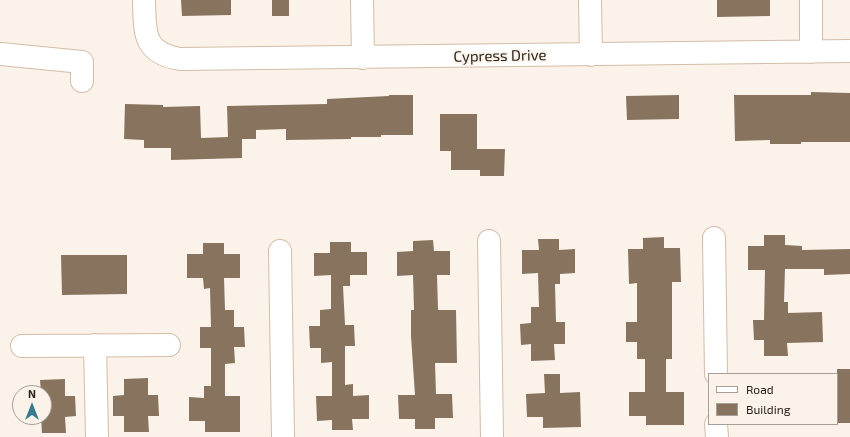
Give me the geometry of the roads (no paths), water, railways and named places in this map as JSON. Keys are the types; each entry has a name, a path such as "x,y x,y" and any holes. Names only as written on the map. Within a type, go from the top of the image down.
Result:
{"street":[{"name":"Cypress Drive","path":"144,0 145,34 153,46 168,57 180,59 850,51"},
{"path":"362,0 363,58"},
{"path":"590,0 591,55"},
{"path":"811,0 811,52"},
{"path":"0,54 82,62 82,81"},
{"path":"714,238 716,373"},
{"path":"489,241 492,437"},
{"path":"280,251 283,437"},
{"path":"96,345 97,437"},
{"path":"22,346 169,345"},
{"path":"716,425 717,437"}]}
